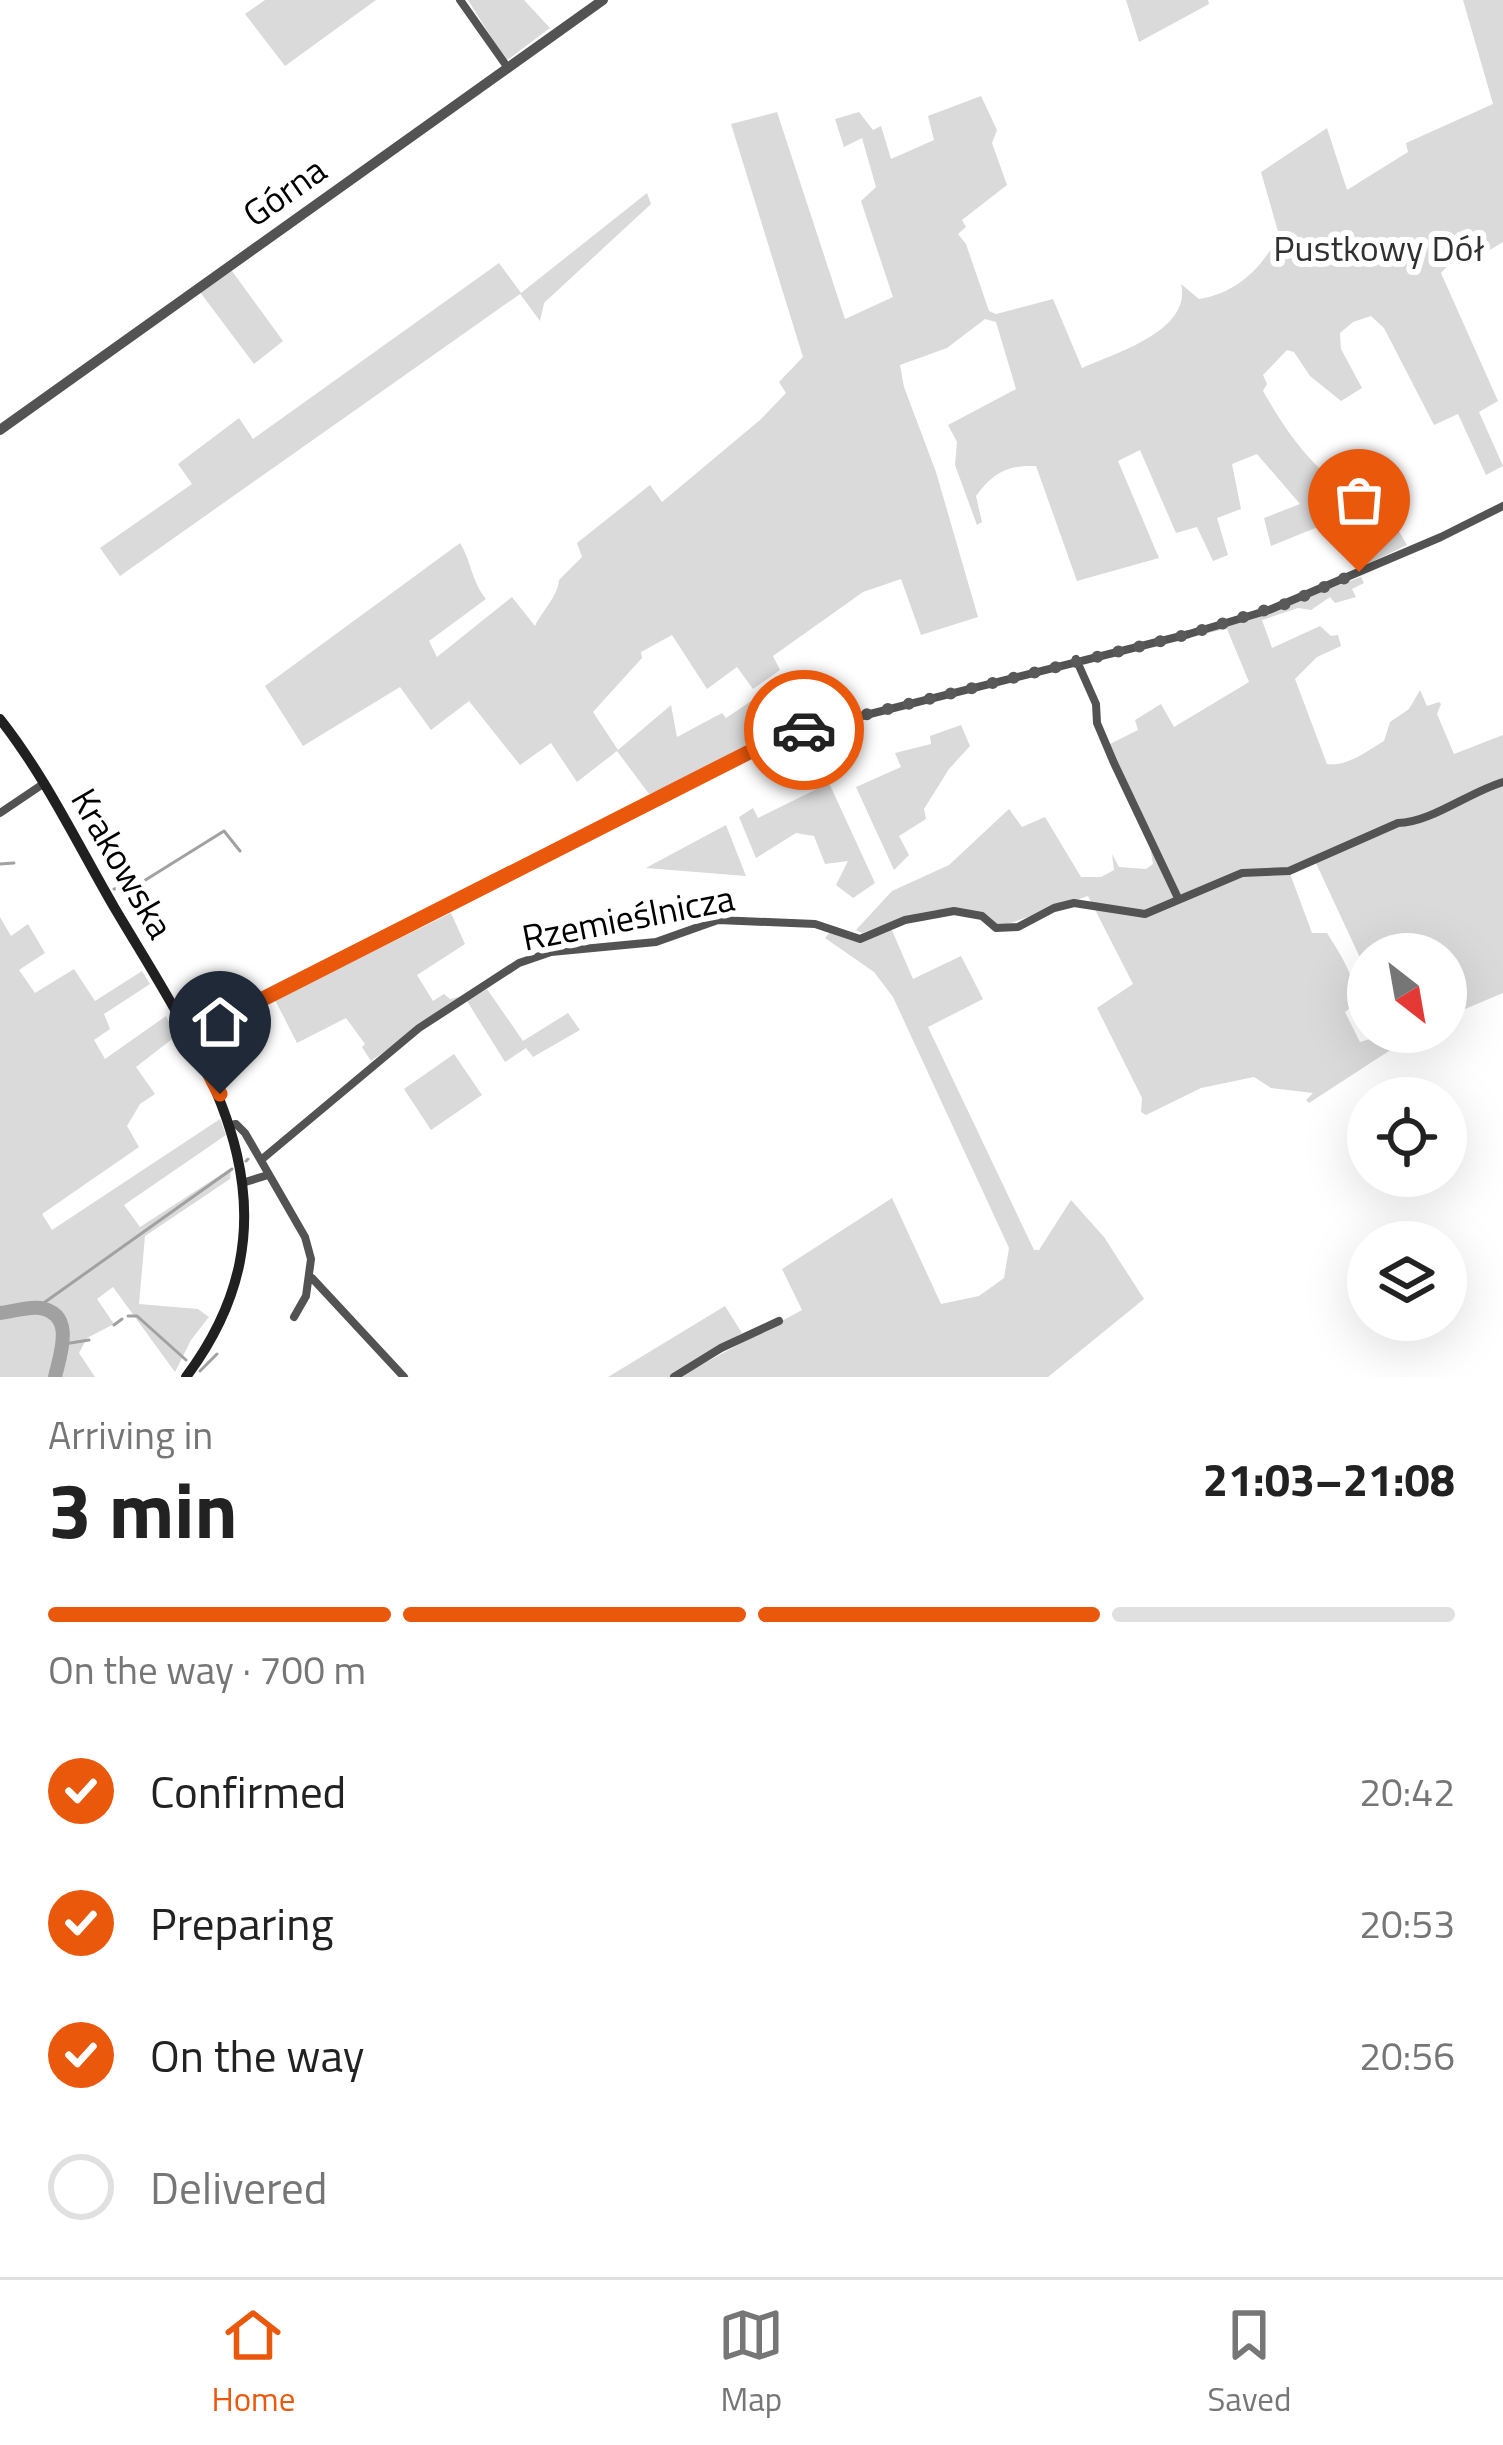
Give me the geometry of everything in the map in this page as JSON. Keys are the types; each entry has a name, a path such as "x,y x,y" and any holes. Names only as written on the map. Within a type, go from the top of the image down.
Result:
{"main road":[{"name":"Krakowska","path":"0,719 190,1036 231,1125 242,1183 242,1236 229,1295 186,1377"}],"street":[{"path":"460,0 508,68"},
{"name":"Górna","path":"0,430 603,0"},
{"path":"190,1036 773,740 1076,659 1189,634 1285,604 1503,506"},
{"path":"1076,659 1114,763 1178,898 1241,873 1289,871 1397,823 1415,824 1479,788 1503,782"},
{"path":"0,812 43,784"},
{"name":"Rzemieślnicza","path":"261,1160 407,1037 519,963 551,952 656,942 718,920 815,924 860,939 939,912 982,916 996,928 1018,926 1075,903 1145,914 1178,898"},
{"path":"231,1125 245,1132 304,1237 311,1277 294,1317"},
{"path":"242,1183 268,1174"},
{"path":"311,1277 404,1377"},
{"path":"674,1377 779,1321"}],"green space":[{"path":"265,0 376,0 285,66 245,14"},
{"path":"468,0 524,0 550,28 506,61"},
{"path":"1126,0 1208,0 1209,4 1139,42"},
{"name":"Pustkowy Dół","path":"1463,0 1503,0 1503,242 1470,262 1461,252 1441,273 1498,401 1479,412 1503,466 1486,475 1458,414 1434,425 1384,328 1371,316 1340,333 1341,349 1362,388 1341,401 1310,376 1294,352 1287,350 1263,375 1267,384 1263,391 1302,449 1332,480 1382,512 1407,545 1365,565 1325,524 1271,546 1264,518 1300,504 1257,454 1232,464 1241,509 1217,518 1228,555 1213,561 1197,527 1176,533 1140,450 1118,461 1159,558 1077,581 1036,466 1009,469 988,481 976,496 982,522 977,525 955,465 957,442 948,425 1016,389 996,322 985,319 947,348 900,365 978,617 921,635 901,579 863,592 773,656 780,670 753,689 737,667 707,689 672,635 641,652 642,658 593,712 618,750 671,705 677,737 722,713 726,718 757,697 779,730 690,779 649,794 617,751 577,782 551,743 520,765 469,701 431,730 400,687 303,746 265,686 460,543 486,599 429,641 437,657 512,597 535,626 559,580 582,557 577,543 650,485 662,502 786,393 779,382 803,357 731,124 777,112 845,319 893,297 861,201 876,187 862,138 844,147 835,119 859,112 873,130 881,126 891,159 934,140 928,116 981,96 997,130 992,143 1007,185 962,220 966,227 958,234 966,244 989,311 996,314 1053,299 1082,368 1163,327 1175,315 1181,284 1199,299 1237,285 1256,268 1279,235 1261,172 1327,128 1347,190 1408,152 1406,143 1493,104"},
{"path":"647,193 651,204 544,303 540,321 520,294 120,576 100,548 192,484 178,464 239,418 253,439 499,263 521,293"},
{"path":"232,271 283,341 254,364 200,292"},
{"path":"1361,577 1364,583 1352,589 1356,597 1335,603 1330,597 1311,610 1298,608 1262,620 1272,648 1320,626 1331,636 1338,635 1341,646 1317,657 1295,679 1327,764 1349,761 1384,741 1390,722 1409,709 1420,690 1427,706 1441,704 1437,714 1454,754 1503,735 1503,993 1467,1008 1467,933 1348,933 1315,861 1289,871 1312,933 1327,933 1347,967 1347,1053 1386,1053 1309,1103 1306,1100 1313,1093 1271,1088 1254,1077 1201,1088 1146,1115 1097,1008 1133,984 1088,896 999,927 967,911 950,909 914,915 862,933 856,930 892,891 949,865 1009,809 1022,827 1045,817 1081,877 1101,877 1114,870 1112,854 1119,867 1146,869 1153,864 1154,846 1108,745 1138,730 1135,720 1161,704 1174,727 1249,682 1227,629 1178,639"},
{"path":"961,725 970,746 924,809 926,819 899,836 909,855 894,870 856,787 901,767 895,753 931,744 930,736"},
{"path":"829,783 875,883 853,898 836,885 848,861 825,864 814,836 796,833 756,858 739,817 753,808 758,818"},
{"path":"726,825 746,876 646,868 655,863"},
{"path":"451,913 465,944 417,975 433,1001 444,994 450,999 463,996 371,1061 346,1018 297,1043 275,1000"},
{"path":"0,917 11,936 28,924 45,953 19,970 35,993 74,969 95,1001 142,971 150,984 104,1014 110,1029 94,1040 105,1059 166,1016 176,1036 136,1067 155,1094 140,1104 127,1126 139,1147 42,1214 52,1230 220,1119 226,1135 124,1205 140,1227 231,1168 230,1179 145,1236 139,1304 198,1309 209,1317 175,1372 113,1287 97,1299 114,1324 87,1338 79,1353 95,1377 0,1377"},
{"path":"891,928 913,979 961,956 983,999 928,1027 1034,1250 1039,1250 1071,1200 1104,1237 1144,1299 1048,1377 679,1377 802,1310 782,1269 892,1198 941,1304 979,1296 1004,1278 1009,1248 893,997 874,972 825,938 830,932 852,940"},
{"path":"487,989 523,1041 568,1013 580,1030 533,1057 526,1048 505,1062 467,1001"},
{"path":"454,1054 482,1095 431,1130 404,1089"},
{"path":"725,1306 742,1333 669,1377 608,1377"}],"waterway":[{"path":"114,889 139,884 224,831 240,851"},
{"path":"0,864 14,863"},
{"path":"38,1307 232,1169"},
{"path":"0,1313 40,1308 58,1318 63,1336 55,1377"},
{"path":"128,1316 137,1316 186,1360"},
{"path":"114,1325 122,1319"},
{"path":"64,1344 89,1340"},
{"path":"200,1371 217,1354"}],"way so far":[{"path":"804,730 1189,634 1285,604 1359,572"}],"route":[{"path":"220,1094 190,1036 773,740 804,730"}]}
